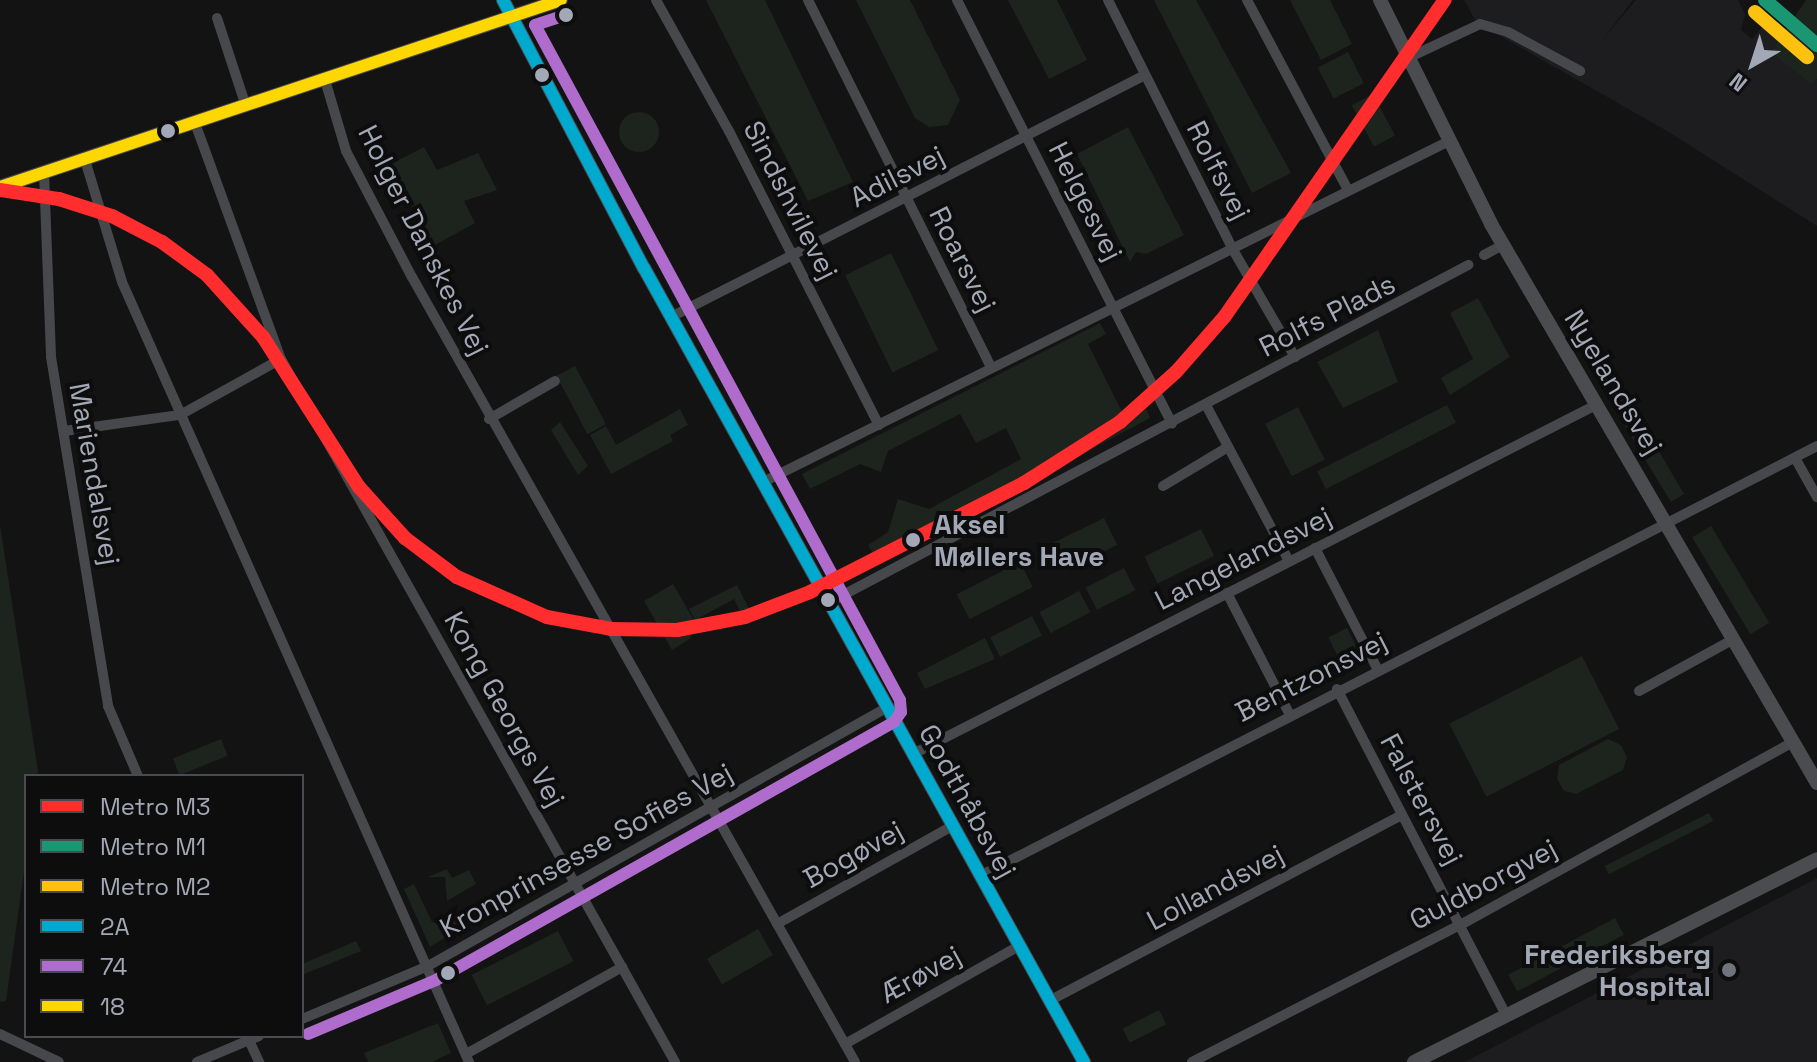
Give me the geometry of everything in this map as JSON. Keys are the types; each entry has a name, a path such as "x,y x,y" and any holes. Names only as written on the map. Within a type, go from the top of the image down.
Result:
{"street":[{"name":"Godthåbsvej","path":"503,0 671,317 1084,1062"},
{"path":"0,187 561,0"},
{"name":"Sindshvilevej","path":"656,0 879,425"},
{"name":"Roarsvej","path":"808,0 991,367"},
{"name":"Helgesvej","path":"957,0 1172,423"},
{"name":"Rolfsvej","path":"1108,0 1143,76 1232,248 1295,357"},
{"path":"1247,0 1348,190"},
{"name":"Nyelandsvej","path":"1380,0 1503,245 1817,783"},
{"path":"217,18 246,106"},
{"path":"1410,57 1480,24 1508,32 1580,71"},
{"name":"Adilsvej","path":"671,317 1143,76"},
{"name":"Holger Danskes Vej","path":"325,80 346,151 489,419 855,1062"},
{"name":"Kong Georgs Vej","path":"195,123 281,359 675,1062"},
{"path":"763,482 1451,140"},
{"path":"85,160 122,282 468,1058 622,967"},
{"name":"Mariendalsvej","path":"44,173 47,317 64,431 108,706 137,774"},
{"path":"1484,255 1503,245"},
{"name":"Rolfs Plads","path":"1206,405 1468,265"},
{"path":"64,431 180,415 281,359"},
{"path":"489,419 555,381"},
{"path":"830,602 1206,405 1289,561"},
{"name":"Langelandsvej","path":"913,754 1596,405"},
{"name":"Bentzonsvej","path":"980,876 1289,713 1817,446"},
{"path":"1163,486 1228,447"},
{"path":"1795,458 1817,497"},
{"path":"1315,548 1378,670"},
{"path":"1227,593 1289,713"},
{"path":"1639,691 1734,639"},
{"name":"Falstersvej","path":"1337,689 1462,924 1507,1017"},
{"name":"Kronprinsesse Sofies Vej","path":"304,1018 428,966 886,708"},
{"name":"Guldborgvej","path":"1192,1062 1462,924 1793,742"},
{"name":"Lollandsvej","path":"1049,1001 1402,815"},
{"name":"Bogøvej","path":"777,924 952,826"},
{"path":"1414,1062 1817,859"},
{"name":"Ærøvej","path":"845,1044 1019,946"},
{"path":"1430,1062 1507,1017"},
{"path":"0,1034 59,1062"},
{"path":"197,1062 249,1038"},
{"path":"251,1038 259,1062"}],"shaded area":[{"path":"706,0 765,0 853,182 808,201"},
{"path":"856,0 910,0 960,100 948,125 929,127 915,118"},
{"path":"1008,0 1057,0 1087,60 1049,79"},
{"path":"1154,0 1196,0 1291,173 1252,193"},
{"path":"1290,0 1330,0 1352,44 1321,60"},
{"path":"1464,0 1633,0 1603,39 1636,0 1738,0 1745,15 1741,30 1752,39 1768,20 1785,34 1771,51 1813,84 1817,79 1817,226 1667,131 1476,22"},
{"path":"1806,0 1817,0 1817,79 1812,85 1771,52"},
{"path":"1348,52 1364,83 1334,99 1318,67"},
{"path":"1373,94 1395,135 1374,147 1352,105"},
{"path":"639,112 653,118 659,132 653,146 639,152 625,146 619,132 625,118"},
{"path":"1128,127 1184,235 1146,254 1136,252 1130,262 1077,154"},
{"path":"424,147 437,170 478,153 497,190 464,201 475,223 433,246 389,165"},
{"path":"891,253 938,350 893,372 845,275"},
{"path":"1478,298 1510,357 1450,395 1441,378 1473,359 1450,313"},
{"name":"Aksel Møllers Have","path":"1100,323 1106,334 1088,344 1125,418 1146,408 1150,418 878,563 868,545 888,532 898,499 929,509 1021,459 1006,428 976,443 960,414 888,451 881,472 860,464 810,489 802,474"},
{"path":"1378,330 1398,382 1343,408 1317,362"},
{"path":"575,366 606,424 587,434 556,376"},
{"path":"1618,396 1630,402 1684,494 1671,502 1609,400"},
{"path":"1447,405 1456,423 1326,489 1317,471"},
{"path":"1298,407 1325,460 1292,476 1265,424"},
{"path":"680,409 688,425 670,435 673,441 611,474 590,435 606,426 616,445"},
{"path":"560,422 588,466 578,475 551,430"},
{"path":"1104,518 1117,545 1064,571 1051,544"},
{"path":"0,525 38,771 37,774 24,774 24,871 6,1001 0,1002"},
{"path":"1711,526 1769,623 1750,634 1692,537"},
{"path":"1201,529 1214,556 1158,584 1144,557"},
{"path":"1020,562 1033,587 969,619 957,594"},
{"path":"1124,568 1135,590 1097,610 1086,588"},
{"path":"673,584 696,624 687,630 691,638 672,650 644,601"},
{"path":"737,585 752,615 744,619 734,599 695,620 689,609"},
{"path":"1079,591 1090,612 1051,633 1039,612"},
{"path":"1032,616 1042,636 1000,657 990,637"},
{"path":"1347,628 1364,661 1345,671 1328,638"},
{"path":"985,638 995,659 925,689 917,673"},
{"path":"1582,656 1619,729 1486,797 1449,724"},
{"path":"221,739 228,756 179,774 173,758"},
{"path":"1608,739 1621,745 1627,757 1623,770 1576,794 1564,791 1557,779 1559,765"},
{"path":"1709,813 1713,821 1609,874 1605,866"},
{"path":"447,869 452,878 469,870 476,884 447,901 445,877 428,877"},
{"name":"Frederiksberg Hospital","path":"1817,878 1817,1062 1465,1062"},
{"path":"414,884 432,922 443,926 457,920 461,928 430,947 404,889"},
{"path":"1615,918 1624,935 1517,992 1508,975"},
{"path":"758,929 773,955 722,984 707,958"},
{"path":"558,931 573,961 487,1005 472,975"},
{"path":"356,941 361,951 304,974 304,963"},
{"path":"1159,1010 1166,1024 1130,1043 1122,1029"},
{"path":"438,1023 451,1053 432,1062 368,1062 364,1053"}],"metro line":[{"name":"M3","path":"0,190 59,199 112,216 162,242 207,275 263,337 359,487 405,538 457,577 547,617 611,629 677,630 745,617 810,592 1024,483 1120,422 1176,372 1225,316 1445,0"},
{"name":"M1","path":"1765,0 1817,45"},
{"name":"M2","path":"1755,12 1807,57"}],"transit line":[{"name":"2A","path":"503,0 644,268 1084,1062"},
{"name":"18","path":"0,187 561,0"},
{"name":"74","path":"308,1034 436,980 894,722 901,712 900,700 535,25 566,15"}],"place":[{"name":"Aksel Møllers Have","path":"913,540"},
{"name":"Frederiksberg Hospital","path":"1729,970"}]}
